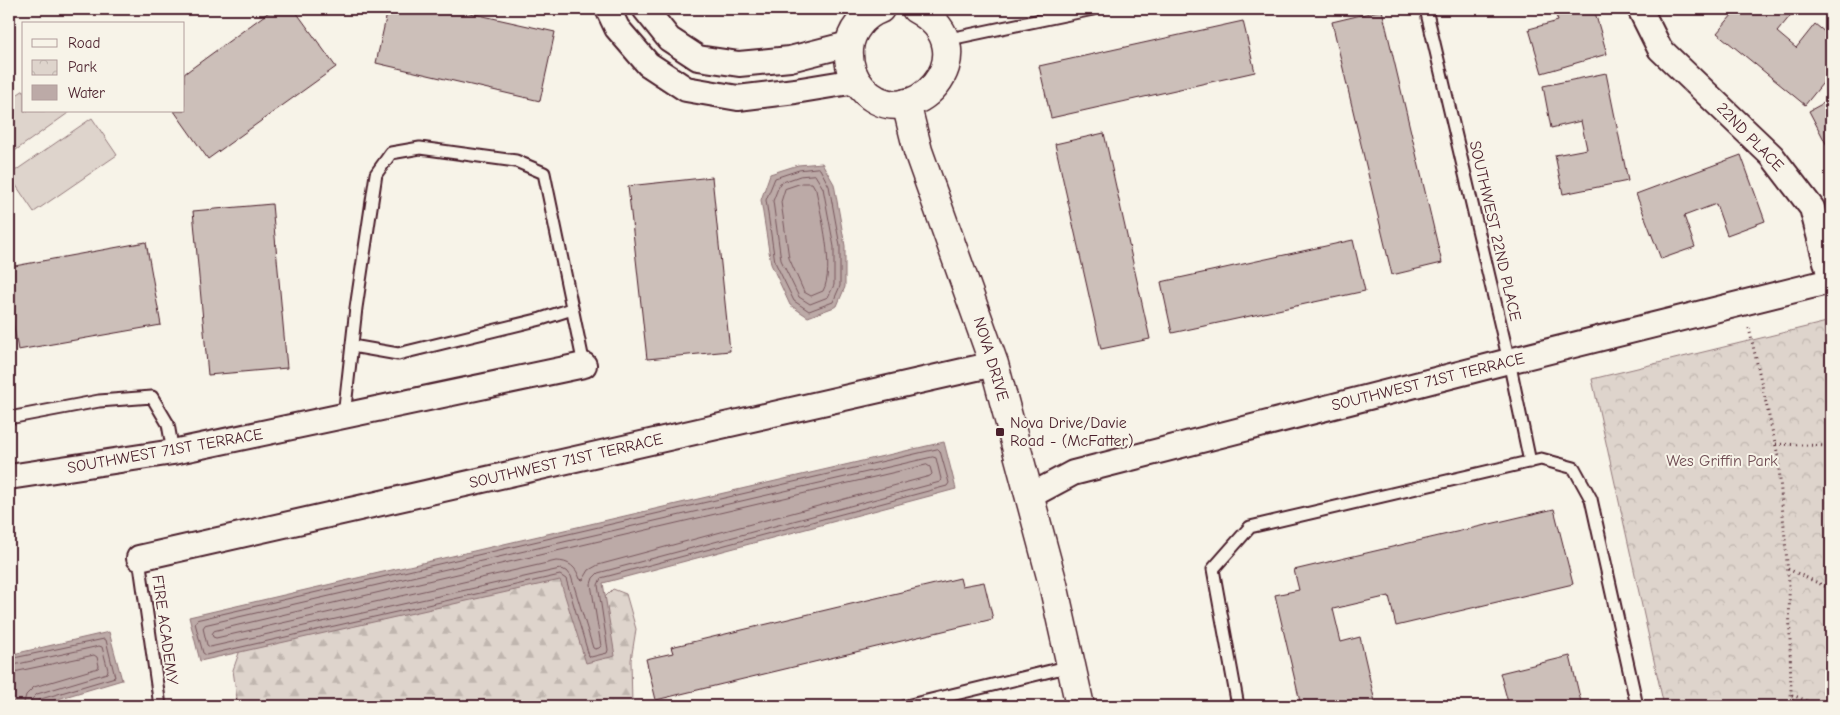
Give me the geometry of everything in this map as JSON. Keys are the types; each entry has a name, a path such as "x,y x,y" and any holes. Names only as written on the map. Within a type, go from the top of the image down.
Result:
{"street":[{"path":"608,9 616,28 648,64 686,89 738,98 856,81"},
{"path":"644,9 670,39 698,58 739,64 790,58 849,44"},
{"path":"880,9 874,11 863,20 854,31 849,44 850,63 856,81 866,92 878,100 892,104 906,104 922,98 935,88 944,73 947,57 945,40 939,27 929,16 916,9"},
{"name":"22ND PLACE","path":"1640,9 1660,48 1772,156 1812,208 1831,281"},
{"name":"NOVA DRIVE","path":"906,104 918,151 994,364 1030,496 1080,706"},
{"name":"SOUTHWEST 71ST TERRACE","path":"1030,496 1073,473 1509,361 1831,281"},
{"name":"SOUTHWEST 71ST TERRACE","path":"139,558 994,364"},
{"name":"SOUTHWEST 71ST TERRACE","path":"9,477 173,452 584,365"}],"lane":[{"path":"945,40 1093,9"},
{"name":"SOUTHWEST 22ND PLACE","path":"1426,9 1509,361 1530,462"},
{"path":"344,416 376,174 391,153 420,148 516,161 544,173 584,365"},
{"path":"352,346 398,354 572,310"},
{"path":"9,418 100,402 152,397 168,424 173,452"},
{"path":"1238,706 1213,569 1250,527 1541,459 1574,468 1591,499 1637,706"},
{"name":"FIRE ACADEMY","path":"139,558 160,706"},
{"path":"906,706 1072,666"}],"path":[{"path":"1743,303 1778,456 1788,569 1791,694 1794,706"},
{"path":"1776,444 1831,446"},
{"path":"1788,569 1831,589"},
{"path":"1791,694 1821,706"}],"green space":[{"path":"22,91 22,112 70,112 9,155 9,100"},
{"path":"92,118 117,155 34,212 9,175"},
{"name":"Wes Griffin Park","path":"1831,321 1831,706 1664,706 1592,379"},
{"path":"555,569 595,607 613,589 626,594 636,629 631,660 632,706 238,706 233,670 247,630"}],"water":[{"path":"822,163 834,184 845,246 845,287 837,306 808,317 790,305 771,264 761,200 770,174 798,165"},
{"path":"944,442 956,489 603,583 615,656 586,663 560,580 200,661 189,617"},
{"path":"109,632 122,680 34,706 9,706 9,655"}],"building":[{"path":"273,9 294,9 336,67 208,159 175,112 185,112 185,73"},
{"path":"388,9 452,9 555,32 540,101 376,63"},
{"path":"1554,9 1594,9 1607,54 1542,73 1529,29 1558,21"},
{"path":"1737,9 1794,9 1777,32 1796,48 1815,24 1831,37 1831,73 1805,105 1717,33"},
{"path":"1382,10 1442,263 1392,275 1332,22"},
{"path":"1243,21 1255,72 1051,118 1039,66"},
{"path":"1606,73 1628,181 1563,194 1555,155 1587,149 1581,121 1551,128 1543,86"},
{"path":"1831,99 1831,153 1809,111"},
{"path":"1104,133 1150,339 1101,349 1055,144"},
{"path":"1741,155 1765,221 1727,235 1716,204 1684,216 1695,247 1661,259 1636,194"},
{"path":"712,177 730,351 647,359 628,186"},
{"path":"272,204 287,368 208,375 193,211"},
{"path":"1353,240 1365,291 1172,333 1161,282"},
{"path":"146,242 161,325 18,350 9,299 9,267"},
{"path":"1554,509 1573,584 1396,626 1389,596 1333,609 1341,642 1360,637 1376,706 1301,706 1275,595 1299,590 1294,570"},
{"path":"960,578 962,586 984,582 993,619 656,700 646,659 673,653 671,647"},
{"path":"1570,656 1582,706 1509,706 1500,673"}],"place":[{"name":"Nova Drive/Davie Road - (McFatter)","path":"1000,432"}]}
